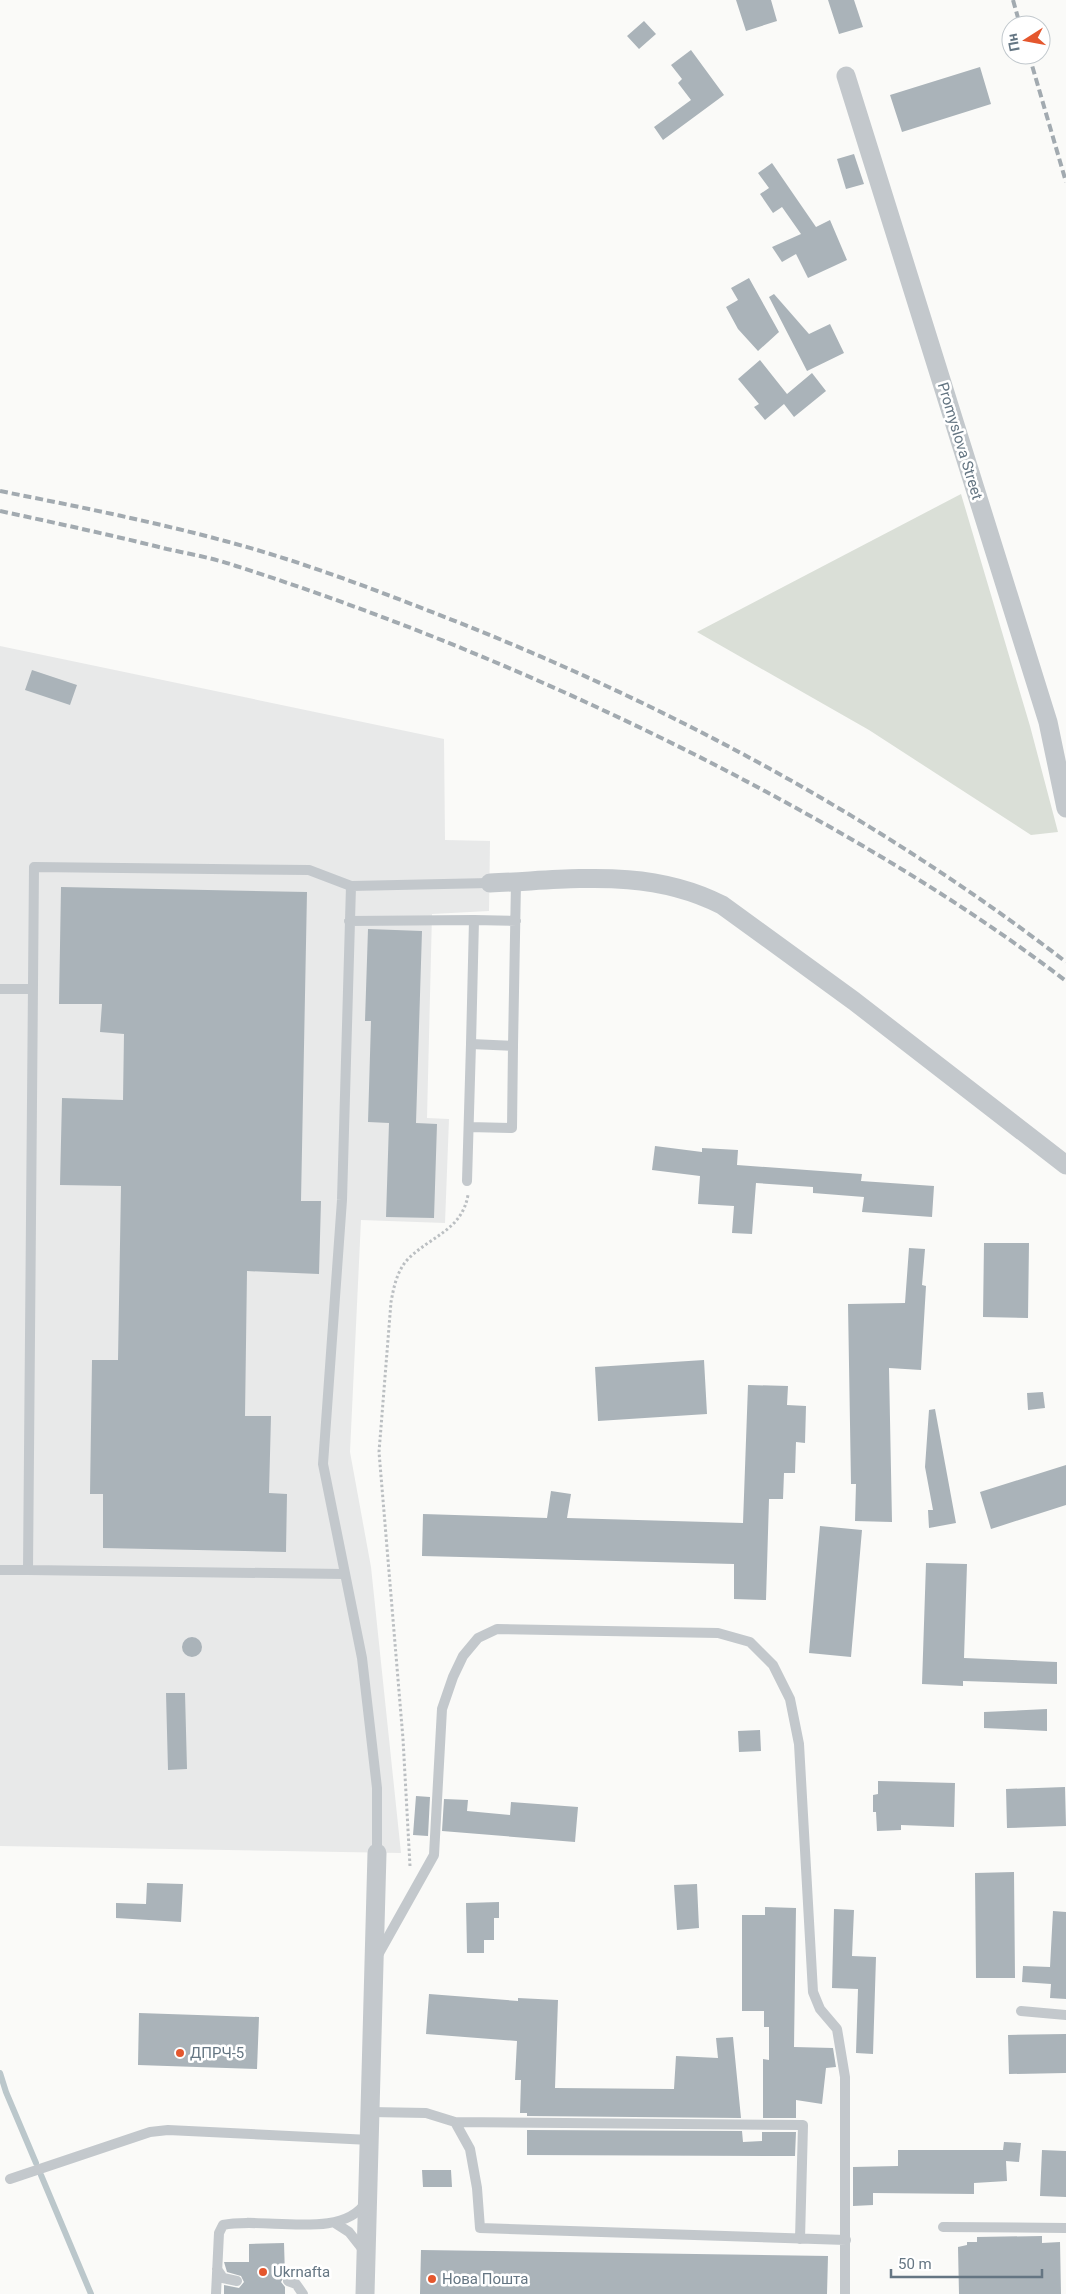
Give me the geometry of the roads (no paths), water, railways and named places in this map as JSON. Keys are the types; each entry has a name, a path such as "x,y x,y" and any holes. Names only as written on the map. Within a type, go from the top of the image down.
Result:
{"street":[{"name":"Promyslova Street","path":"846,76 1048,722 1066,808"},
{"path":"490,883 589,878 653,881 699,893 722,905 854,1001 1066,1165"},
{"path":"365,2292 377,1853"}],"lane":[{"path":"28,1570 34,867 309,870 351,886 490,883"},
{"path":"469,1127 512,1128 516,882"},
{"path":"351,886 342,1200 323,1464 363,1667 377,1788 377,1853"},
{"path":"467,1181 474,920"},
{"path":"350,921 516,921"},
{"path":"0,989 33,989"},
{"path":"470,1044 513,1046"},
{"path":"0,1570 344,1574"},
{"path":"373,1964 434,1855 442,1709 453,1677 463,1656 478,1638 497,1628 718,1633 750,1642 773,1665 790,1699 799,1744 813,1992 820,2009 837,2029 845,2077 845,2294"},
{"path":"1021,2011 1066,2015"},
{"path":"370,2112 426,2113 455,2122 803,2125 800,2239"},
{"path":"455,2122 470,2149 478,2188 480,2228 846,2240"},
{"path":"10,2179 150,2132 168,2130 370,2140"},
{"path":"222,2294 216,2289 219,2233 223,2225 335,2223 353,2215 365,2204 369,2197"},
{"path":"335,2223 345,2228 357,2240 367,2259"},
{"path":"943,2227 1066,2228"},
{"path":"217,2268 223,2278 237,2281"},
{"path":"288,2281 296,2284 303,2294"}],"waterway":[{"path":"0,2073 36,2163"},
{"path":"41,2175 91,2294"}],"railway":[{"path":"1013,0 1017,15"},
{"path":"1032,65 1066,182"},
{"path":"0,491 141,520 252,548 306,565 437,614 603,684 764,766 842,810 919,858 993,908 1066,962"},
{"path":"0,511 227,563 362,609 546,684 666,740 814,818 943,895 1026,951 1066,981"}],"place":[{"name":"ДПРЧ-5","path":"180,2053"},
{"name":"Ukrnafta","path":"263,2272"},
{"name":"Нова Пошта","path":"432,2279"}]}
